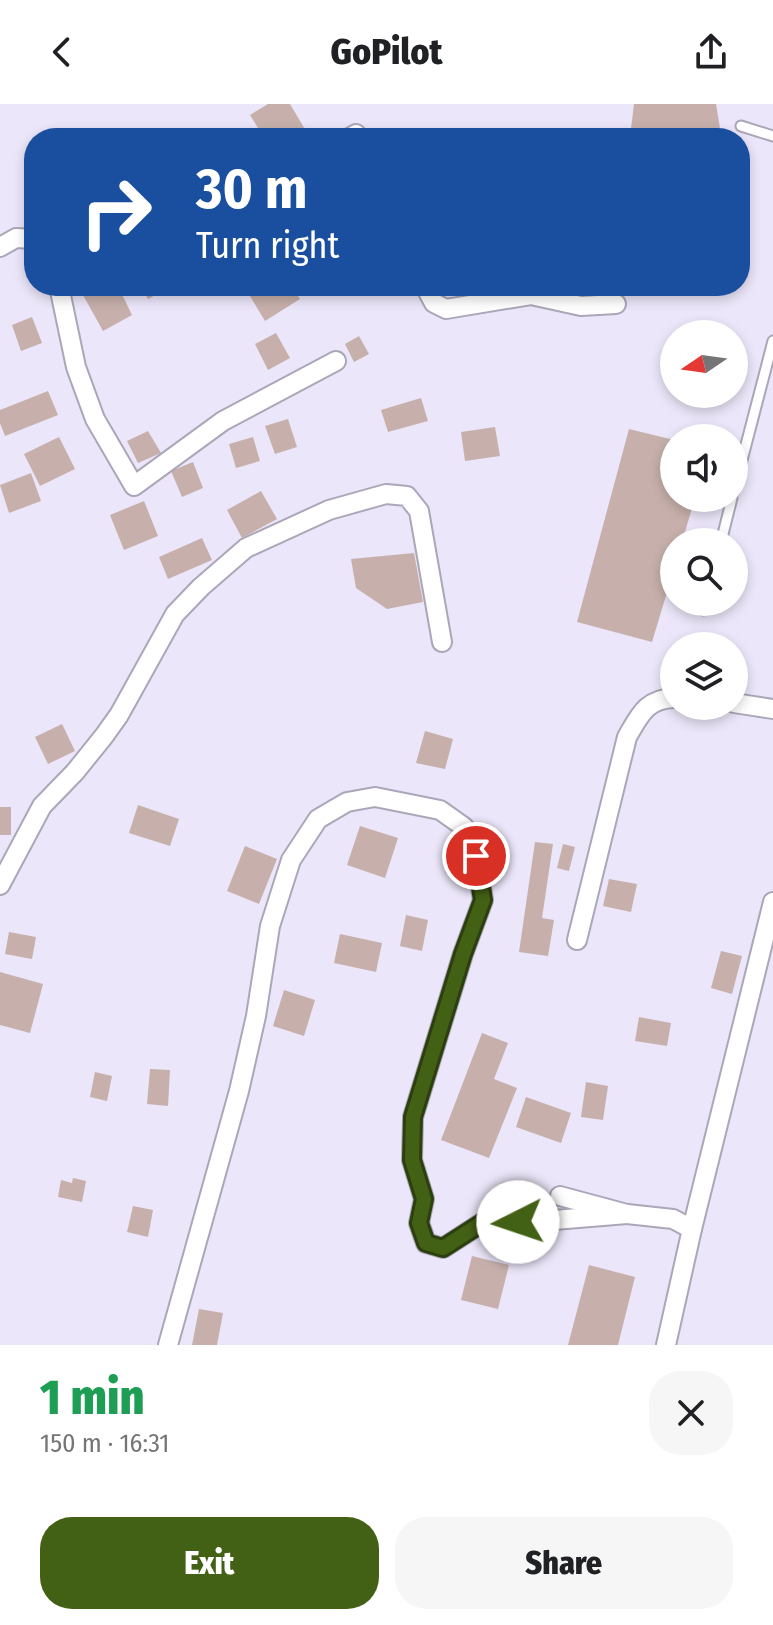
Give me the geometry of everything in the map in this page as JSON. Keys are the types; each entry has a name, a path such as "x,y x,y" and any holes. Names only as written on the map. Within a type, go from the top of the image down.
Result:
{"street":[{"path":"0,247 16,238 24,238"},
{"path":"66,296 76,367 95,419 134,486 223,421 336,361"},
{"path":"430,296 434,303 446,309 525,296"},
{"path":"536,296 581,306 616,304"},
{"path":"0,885 42,806 75,772 111,725 175,614 246,548 329,510 386,494 407,496 419,511 442,642"},
{"path":"577,940 627,737 644,709 660,699"},
{"path":"748,705 773,709"},
{"path":"168,1345 239,1091 256,1016 270,926 291,860 318,819 347,802 375,797 440,810 464,827 476,856 483,900 463,954 413,1117 412,1160 424,1199 419,1223 426,1243 443,1248 485,1221 530,1222 627,1214"},
{"path":"666,1345 773,902"},
{"path":"560,1196 627,1214 673,1219 692,1229"}],"lane":[{"path":"741,126 747,128"},
{"path":"750,129 773,136"},
{"path":"748,437 773,341"}],"building":[{"path":"268,104 290,104 304,128 258,128 250,115"},
{"path":"634,104 716,104 720,128 631,128"},
{"path":"84,296 123,296 132,315 103,331"},
{"path":"250,296 298,296 300,299 265,321"},
{"path":"32,317 42,343 21,351 12,325"},
{"path":"276,333 290,358 268,370 255,344"},
{"path":"359,336 369,354 354,362 345,344"},
{"path":"48,391 58,415 5,436 0,423 0,410"},
{"path":"421,398 428,421 388,432 381,410"},
{"path":"288,419 297,447 275,454 265,426"},
{"path":"495,427 500,456 465,461 461,432"},
{"path":"629,429 660,437 660,512 691,512 686,528 660,528 660,615 652,642 577,622"},
{"path":"148,431 161,453 138,463 127,441"},
{"path":"59,437 75,469 40,486 24,454"},
{"path":"253,437 260,461 236,468 229,444"},
{"path":"193,462 203,488 182,497 171,471"},
{"path":"31,473 41,501 9,513 0,485"},
{"path":"261,491 277,519 242,538 227,510"},
{"path":"144,501 158,536 124,550 110,515"},
{"path":"202,538 212,560 168,579 159,557"},
{"path":"414,553 423,602 387,609 356,588 351,559"},
{"path":"62,724 75,751 48,764 35,737"},
{"path":"425,731 453,739 445,769 416,763"},
{"path":"138,805 179,819 170,846 129,833"},
{"path":"0,807 11,807 11,835 0,835"},
{"path":"360,826 398,838 385,878 347,865"},
{"path":"535,842 553,844 542,918 554,920 548,956 519,952"},
{"path":"563,844 575,847 569,871 557,868"},
{"path":"245,846 277,859 259,904 227,891"},
{"path":"609,879 637,884 631,912 603,906"},
{"path":"406,915 428,920 422,951 400,946"},
{"path":"9,932 36,937 32,959 5,954"},
{"path":"340,934 382,943 376,972 334,963"},
{"path":"721,951 742,956 732,994 711,988"},
{"path":"0,972 43,984 30,1033 0,1025"},
{"path":"284,990 315,1000 304,1036 273,1026"},
{"path":"639,1017 671,1023 667,1046 635,1041"},
{"path":"482,1033 508,1043 494,1079 517,1088 489,1158 441,1140"},
{"path":"150,1069 170,1070 168,1106 147,1104"},
{"path":"95,1072 112,1076 107,1101 90,1097"},
{"path":"586,1082 608,1086 603,1120 581,1117"},
{"path":"526,1097 571,1113 561,1143 516,1127"},
{"path":"73,1178 86,1181 82,1202 58,1197 61,1180 72,1183"},
{"path":"133,1206 153,1210 148,1237 127,1232"},
{"path":"472,1256 509,1265 498,1309 461,1300"},
{"path":"589,1265 635,1277 618,1345 568,1345"},
{"path":"199,1309 223,1313 217,1345 192,1345"}],"route":[{"path":"476,856 483,900 463,954 413,1117 412,1160 424,1199 419,1223 426,1243 443,1248 485,1221 518,1222"}]}
